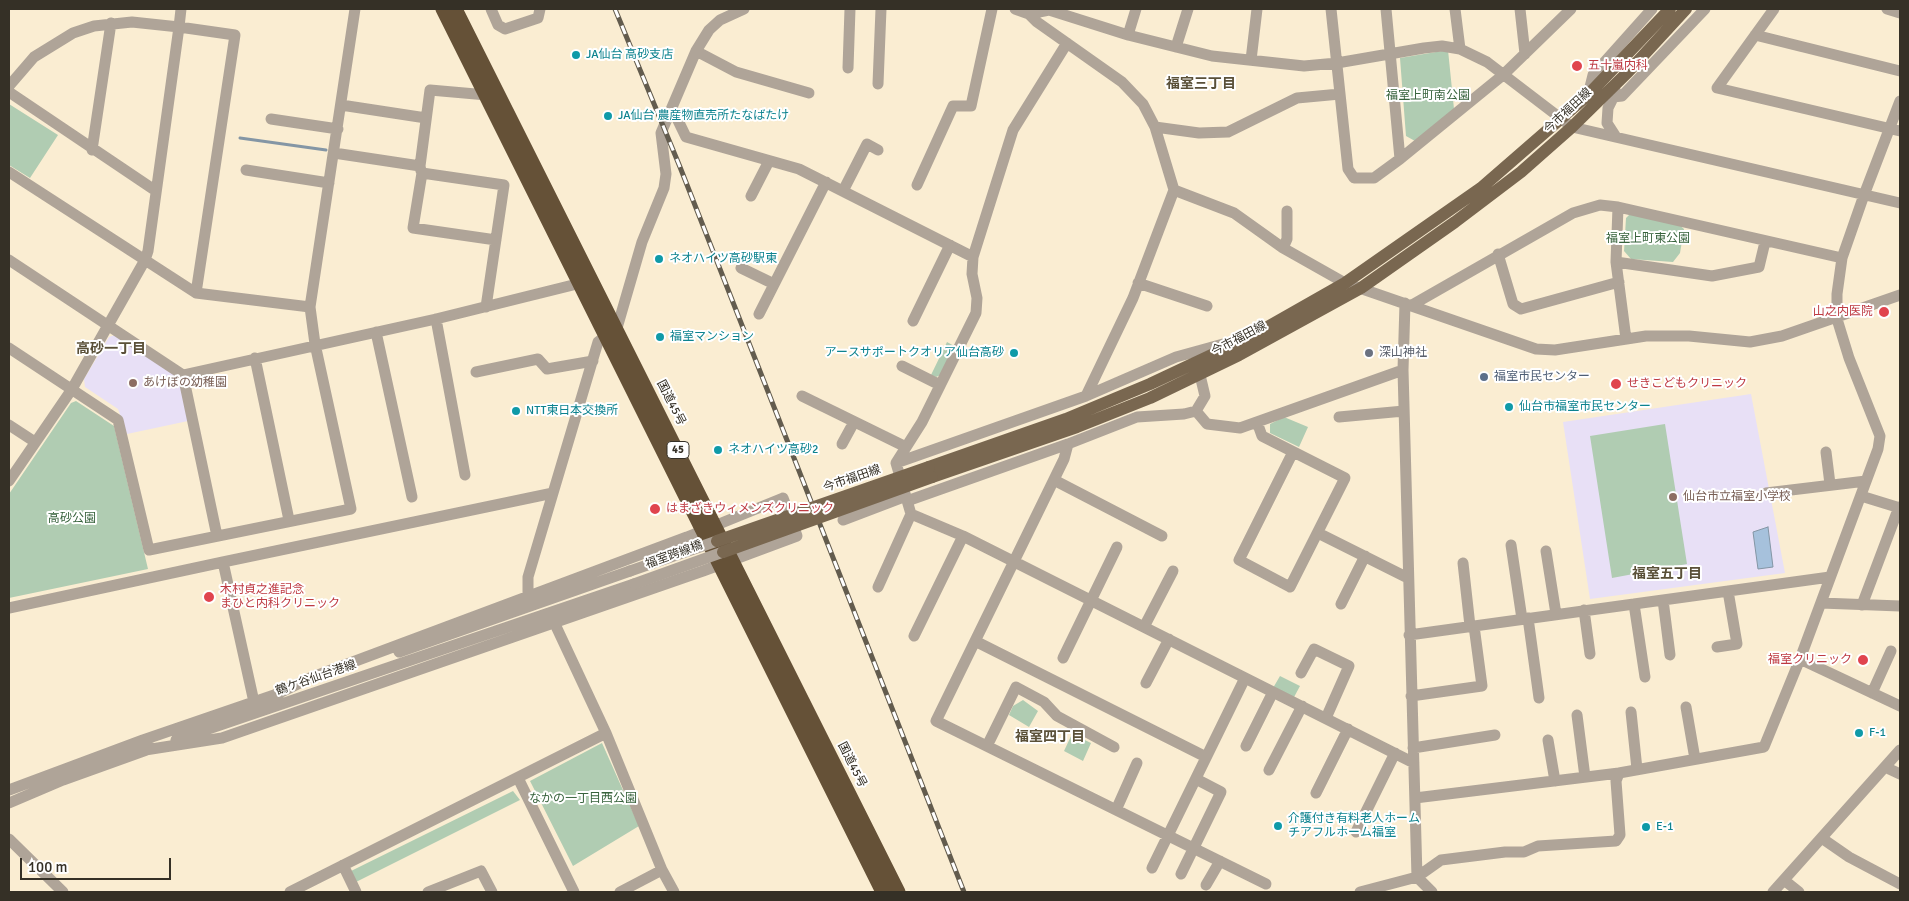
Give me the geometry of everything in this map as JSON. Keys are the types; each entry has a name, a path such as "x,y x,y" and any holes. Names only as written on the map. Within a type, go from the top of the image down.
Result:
{"highway":[{"name":"国道45号","path":"443,9 581,283 612,331"},
{"name":"国道45号","path":"455,9 723,554 898,892"},
{"name":"国道45号","path":"723,554 883,892"}],"main road":[{"name":"今市福田線","path":"723,554 1150,384 1250,337 1345,283 1481,188 1566,123 1628,72 1633,57 1670,9"},
{"name":"今市福田線","path":"930,472 1077,426 1200,375 1361,288 1455,222 1521,172 1566,123 1588,95 1686,9"}],"street":[{"path":"9,482 72,389 145,260 148,251 181,9"},
{"path":"9,348 118,420 149,550 289,520 351,509 316,344 310,306 338,130 354,9"},
{"path":"491,9 498,25 505,29 538,18 540,9"},
{"path":"528,595 528,577 598,342 612,331 642,242 664,188 666,174 661,133 696,50 709,30 720,20 744,9"},
{"path":"848,68 850,9"},
{"path":"878,84 881,9"},
{"path":"917,185 953,106 970,106 992,9"},
{"path":"1015,9 1049,10 1128,35 1212,56 1304,66 1337,64 1390,53 1442,46 1460,49 1474,54 1566,123 1616,138 1900,203"},
{"path":"1128,35 1136,9"},
{"path":"1176,47 1188,9"},
{"path":"1251,60 1257,9"},
{"path":"1332,9 1348,169 1354,178 1374,178 1400,158 1504,75 1571,9"},
{"path":"1386,9 1400,158"},
{"path":"1456,9 1460,49"},
{"path":"1520,9 1525,54"},
{"path":"1588,95 1593,75 1652,9"},
{"path":"1613,97 1622,96 1705,9"},
{"path":"1774,9 1717,88 1895,130"},
{"path":"1888,9 1900,13"},
{"path":"1028,10 1067,43 1122,82 1143,104 1155,127 1174,190 1138,283 1086,396"},
{"path":"9,86 34,57 54,44 73,33 110,23 132,22 235,35 196,293"},
{"path":"92,150 110,23"},
{"path":"1755,35 1900,71"},
{"path":"878,587 912,514 896,463 922,422 976,313 977,298 972,274 973,257 1016,123 1067,43"},
{"path":"696,50 736,72 809,93"},
{"path":"1616,138 1607,123 1608,108 1628,72"},
{"path":"487,95 430,90 413,228 496,240"},
{"path":"9,92 156,192"},
{"path":"1155,127 1199,133 1228,132 1297,98 1340,94"},
{"path":"1415,798 1619,773 1764,747 1800,659 1861,496 1880,436 1849,358 1837,319 1837,294 1842,258 1864,195 1895,130 1900,101"},
{"path":"341,105 426,118"},
{"path":"672,108 686,137 769,162 800,169 973,257"},
{"path":"271,119 338,130"},
{"path":"843,191 867,144 878,150"},
{"path":"334,153 504,185 486,307"},
{"path":"751,196 769,162"},
{"path":"246,170 330,183"},
{"path":"9,172 196,293 310,306"},
{"path":"759,314 826,182"},
{"path":"1174,190 1234,213 1283,248 1345,283 1544,350 1626,338 1689,336 1750,342 1782,336 1837,319 1900,295"},
{"path":"1408,304 1573,213 1600,205 1842,258"},
{"path":"1618,208 1616,262 1626,338"},
{"path":"1283,248 1287,239 1287,211"},
{"path":"1616,262 1712,276 1759,267 1765,242"},
{"path":"913,321 950,245"},
{"path":"1498,254 1513,304 1521,309 1618,282"},
{"path":"9,260 183,375 217,536"},
{"path":"741,268 774,284"},
{"path":"183,375 316,344 436,319 581,283"},
{"path":"1138,283 1207,306"},
{"path":"1408,304 1403,370 1417,877 1432,892"},
{"path":"436,319 466,475"},
{"path":"376,332 412,496"},
{"path":"896,463 1086,396 1176,357 1250,337"},
{"path":"255,358 289,520"},
{"path":"476,372 538,359 547,369 593,361"},
{"path":"902,366 940,385"},
{"path":"1196,411 1207,424 1240,428 1403,370"},
{"path":"843,520 1068,444 1137,417 1184,414 1196,411 1205,396 1200,375"},
{"path":"802,396 906,447"},
{"path":"1339,417 1404,411"},
{"path":"842,444 854,422"},
{"path":"1257,422 1262,436 1345,478 1290,587 1239,560 1293,452"},
{"path":"9,426 35,442"},
{"path":"1068,444 1054,480 936,721 1266,884"},
{"path":"1826,452 1830,484"},
{"path":"1054,480 1162,536"},
{"path":"1766,493 1866,481"},
{"path":"9,608 554,493"},
{"path":"1861,496 1900,507 1862,605"},
{"path":"145,750 222,738 554,622 723,554 797,536 783,498 710,528 310,678 275,695"},
{"path":"912,514 1014,561 1414,763"},
{"path":"1318,533 1408,578"},
{"path":"914,636 963,536"},
{"path":"1511,545 1539,698"},
{"path":"1063,658 1117,547"},
{"path":"1546,551 1556,614"},
{"name":"福室跨線橋","path":"630,571 723,554"},
{"name":"福室跨線橋","path":"634,584 723,554"},
{"path":"1341,604 1365,556"},
{"path":"223,562 254,702"},
{"path":"1411,696 1482,686 1463,563"},
{"name":"鶴ケ谷仙台港線","path":"9,790 254,702 630,571"},
{"path":"1144,627 1173,571"},
{"path":"1409,634 1830,576"},
{"name":"鶴ケ谷仙台港線","path":"9,802 145,750 634,584"},
{"path":"1717,647 1737,644 1728,590"},
{"path":"1663,600 1670,655"},
{"path":"1821,602 1900,606"},
{"path":"1634,604 1645,677"},
{"path":"1584,610 1590,654"},
{"path":"554,622 606,733 662,870 674,892"},
{"path":"1146,683 1169,639"},
{"path":"975,640 1206,757"},
{"path":"1301,673 1314,649 1349,666 1326,718"},
{"path":"1872,693 1891,651"},
{"path":"1800,659 1900,706"},
{"path":"1152,868 1245,678"},
{"path":"987,746 1016,687 1044,702 1057,716 1114,747"},
{"path":"1246,746 1273,692"},
{"path":"1269,770 1302,706"},
{"path":"1686,707 1696,759"},
{"path":"1631,712 1637,769"},
{"path":"1577,715 1585,777"},
{"path":"1316,792 1348,729"},
{"path":"290,892 606,733"},
{"path":"1413,748 1496,735"},
{"path":"1548,740 1555,780"},
{"path":"1773,892 1823,839 1900,750"},
{"path":"1356,832 1395,753"},
{"path":"1116,810 1137,763"},
{"path":"1885,767 1900,774"},
{"path":"1360,892 1417,877 1442,860 1506,852 1524,852 1538,846 1616,841 1620,834 1616,781 1619,773"},
{"path":"518,778 574,892"},
{"path":"1181,874 1221,792 1196,779"},
{"path":"1823,839 1849,857 1900,884"},
{"path":"9,840 63,892"},
{"path":"1206,885 1220,861"},
{"path":"343,865 356,892"},
{"path":"620,892 662,870"},
{"path":"428,892 481,871 492,892"},
{"path":"1784,880 1799,892"}],"shaded area":[{"name":"あけぼの幼稚園","path":"115,335 180,379 188,421 127,434 118,409 85,387 84,379 109,337"},
{"name":"仙台市立福室小学校","path":"1751,394 1785,573 1590,599 1563,422"}],"green space":[{"name":"福室上町南公園","path":"1448,50 1454,109 1415,141 1406,136 1400,58"},
{"path":"9,104 58,135 30,178 9,165"},
{"name":"福室上町東公園","path":"1631,213 1678,224 1684,229 1680,253 1673,262 1631,259 1624,251 1626,218"},
{"path":"947,342 956,347 943,374 936,377 931,375"},
{"name":"高砂公園","path":"76,401 114,426 148,569 9,598 9,494 71,403"},
{"path":"1284,417 1308,427 1299,447 1270,433 1270,424"},
{"path":"1665,424 1687,564 1612,578 1590,436"},
{"path":"1280,676 1300,686 1293,699 1273,688"},
{"path":"1023,700 1038,711 1029,727 1009,715 1013,706"},
{"path":"1072,734 1091,743 1083,761 1064,751"},
{"name":"なかの一丁目西公園","path":"602,743 639,826 573,866 530,781"},
{"path":"513,791 520,800 356,882 351,871"}],"water":[{"path":"1768,527 1773,567 1758,569 1753,532"}],"waterway":[{"path":"240,138 326,150"}],"railway":[{"path":"615,9 680,167 964,892"}],"place":[{"name":"JA仙台 高砂支店","path":"576,55"},
{"name":"五十嵐内科","path":"1577,66"},
{"name":"JA仙台 農産物直売所たなばたけ","path":"608,116"},
{"name":"ネオハイツ高砂駅東","path":"659,259"},
{"name":"山之内医院","path":"1884,312"},
{"name":"福室マンション","path":"660,337"},
{"name":"アースサポートクオリア仙台高砂","path":"1014,353"},
{"name":"深山神社","path":"1369,353"},
{"name":"福室市民センター","path":"1484,377"},
{"name":"あけぼの幼稚園","path":"133,383"},
{"name":"せきこどもクリニック","path":"1616,384"},
{"name":"仙台市福室市民センター","path":"1509,407"},
{"name":"NTT東日本交換所","path":"516,411"},
{"name":"ネオハイツ高砂2","path":"718,450"},
{"name":"仙台市立福室小学校","path":"1673,497"},
{"name":"はまざきウィメンズクリニック","path":"655,509"},
{"name":"木村貞之進記念 まひと内科クリニック","path":"209,597"},
{"name":"福室クリニック","path":"1863,660"},
{"name":"F-1","path":"1859,733"},
{"name":"介護付き有料老人ホーム チアフルホーム福室","path":"1278,826"},
{"name":"E-1","path":"1646,827"}],"district":[{"name":"福室三丁目","path":"1201,84"},
{"name":"高砂一丁目","path":"111,349"},
{"name":"福室五丁目","path":"1667,574"},
{"name":"福室四丁目","path":"1050,737"}]}
